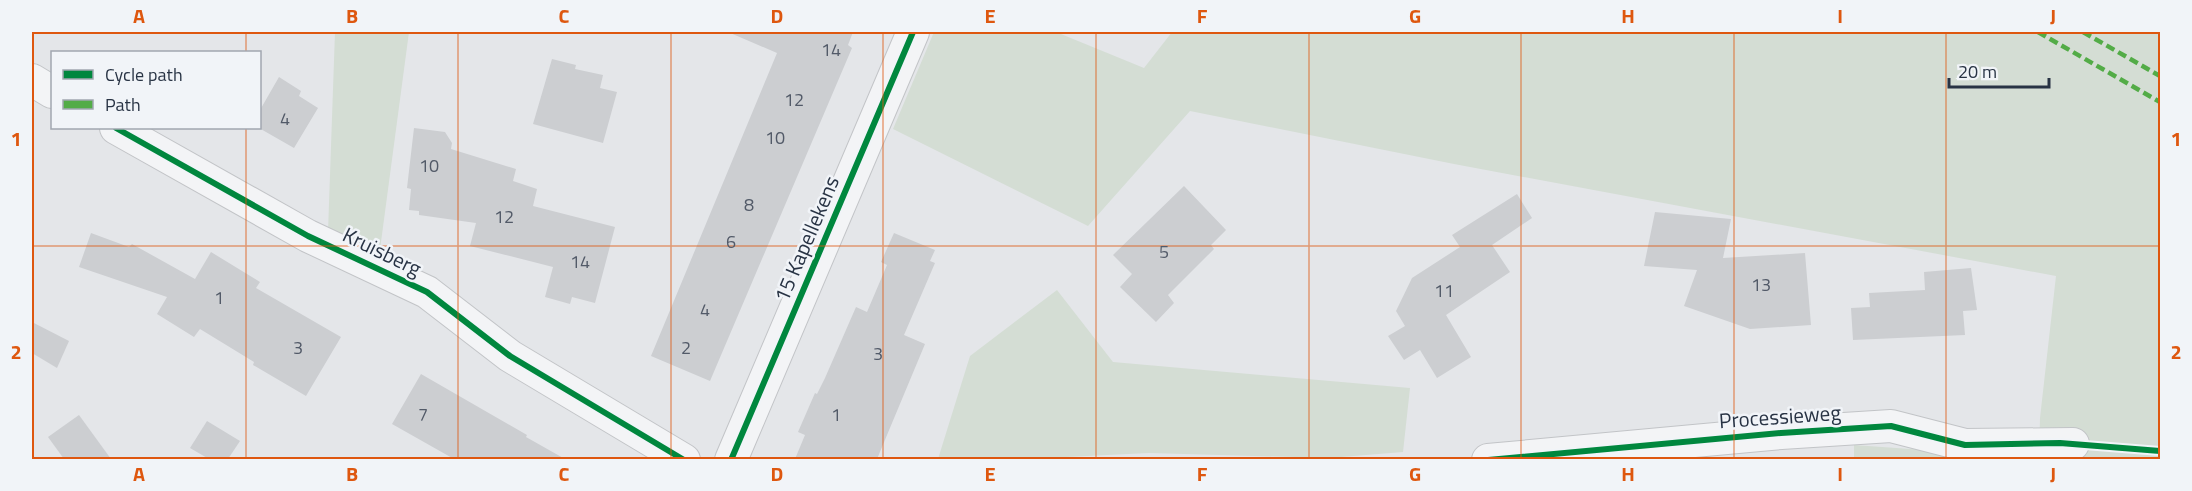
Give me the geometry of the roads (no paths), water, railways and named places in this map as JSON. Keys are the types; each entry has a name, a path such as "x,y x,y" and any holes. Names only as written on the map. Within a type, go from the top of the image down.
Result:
{"street":[{"name":"15 Kapellekens","path":"731,459 913,32"},
{"path":"32,80 51,91"},
{"name":"Kruisberg","path":"118,129 308,236 364,260 427,292 510,356 684,459"},
{"name":"Processieweg","path":"1488,459 1781,433 1891,426 1965,445 2073,444"}]}
